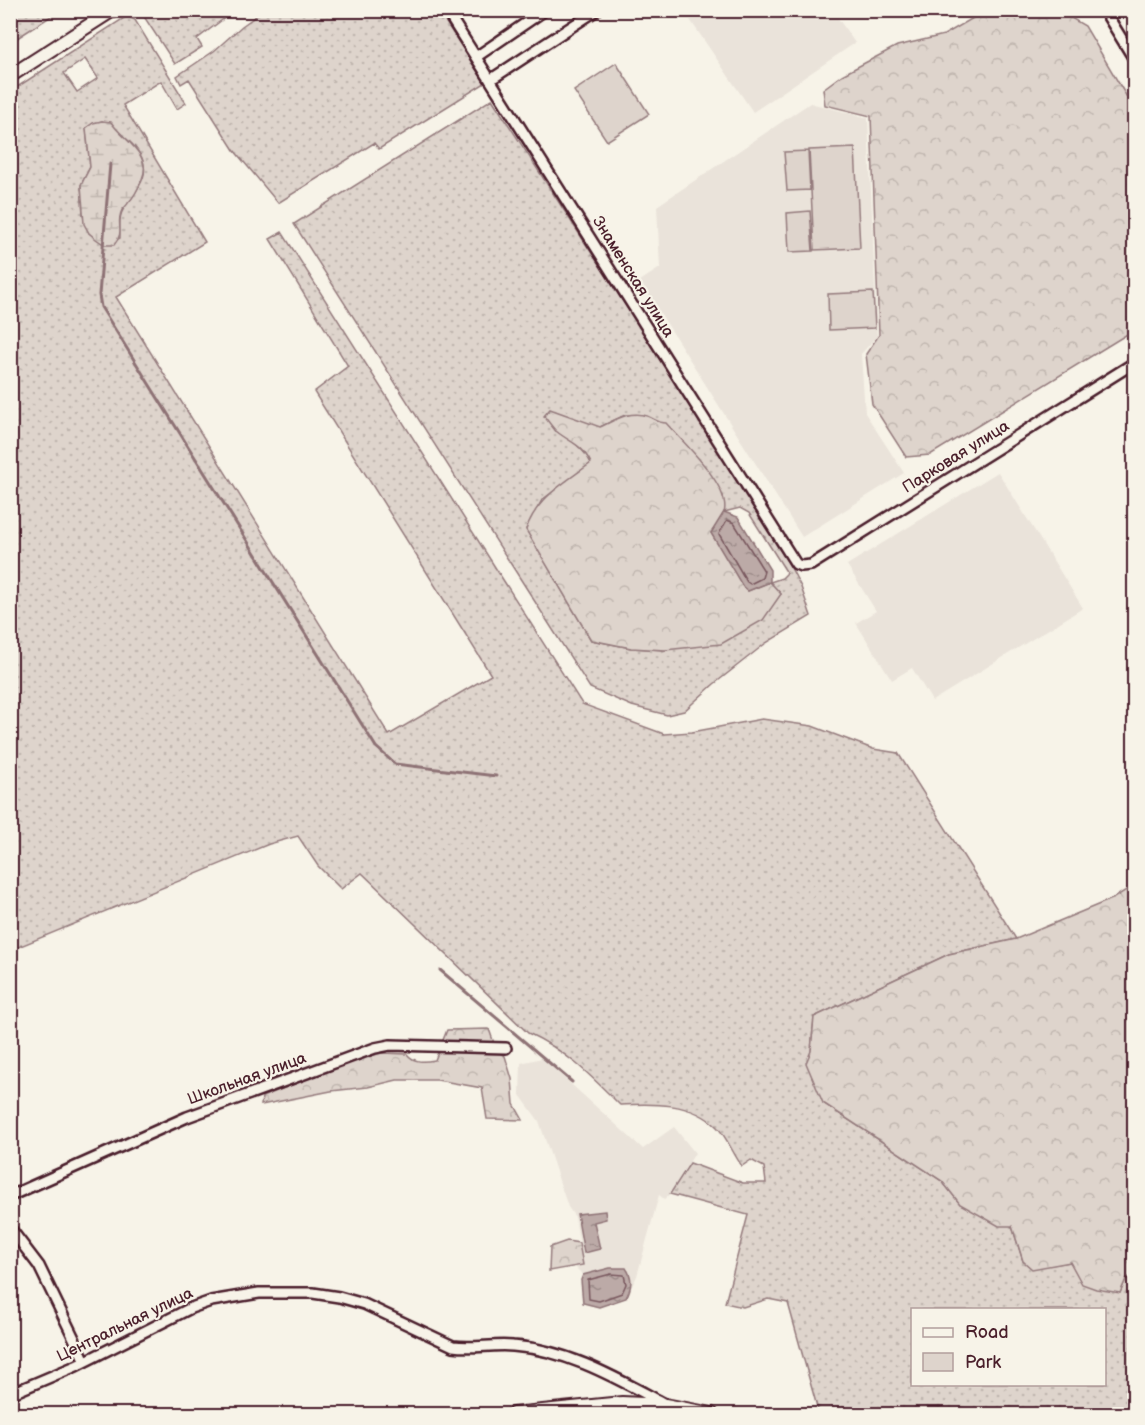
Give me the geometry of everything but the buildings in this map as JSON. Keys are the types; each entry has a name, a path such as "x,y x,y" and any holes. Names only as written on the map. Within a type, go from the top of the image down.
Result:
{"street":[{"path":"10,76 113,10"},
{"name":"Знаменская улица","path":"446,10 792,561"},
{"path":"476,57 545,10"},
{"path":"490,80 597,10"},
{"path":"1104,10 1134,59"},
{"name":"Парковая улица","path":"792,561 801,566 811,565 1134,363"},
{"name":"Школьная улица","path":"10,1196 187,1117 366,1050 390,1045 506,1048"},
{"path":"10,1228 39,1266 85,1361"},
{"name":"Центральная улица","path":"10,1394 85,1361 169,1318 211,1301 259,1293 313,1293 364,1304 453,1346 466,1348 493,1345 528,1348 593,1366 665,1404"},
{"path":"513,1414 622,1403 665,1404 712,1414"}],"shaded area":[{"path":"684,11 833,11 855,43 753,112"},
{"path":"810,103 868,118 877,336 861,354 865,413 904,473 802,537 640,281 660,268 657,206"},
{"path":"998,472 1083,608 932,701 912,668 892,680 856,623 876,611 847,565"},
{"path":"542,1058 643,1149 674,1127 695,1153 670,1194 664,1199 659,1195 637,1276 631,1288 632,1283 610,1268 583,1275 575,1267 583,1264 575,1217 568,1207 539,1121 520,1095 521,1063"}],"green space":[{"path":"11,10 59,10 59,11 11,42"},
{"path":"142,10 234,11 197,39 202,47 175,64 141,12"},
{"path":"438,10 485,83 379,149 374,143 278,203 234,150 189,79 181,84 177,76 214,51 263,11"},
{"path":"985,11 1064,11 1085,26 1134,109 1134,330 930,455 906,457 872,404 866,354 879,335 871,116 825,105 823,89 842,75 897,46 944,35"},
{"path":"127,16 135,20 186,103 177,109 161,81 123,105 205,242 116,297 389,735 491,675 314,392 348,366 270,239 282,232 582,704 664,734 692,732 762,719 812,726 873,749 898,753 1016,939 949,954 814,1017 811,1052 823,1103 942,1181 960,1204 1012,1226 1023,1261 1032,1268 1070,1262 1120,1293 1126,1279 1134,1274 1134,1414 819,1414 788,1303 768,1299 743,1307 725,1303 748,1215 670,1194 690,1163 743,1183 766,1183 764,1167 751,1160 742,1166 721,1131 696,1113 659,1104 620,1105 567,1056 528,1033 362,873 341,889 318,866 298,836 269,844 11,950 11,91","holes":["85,59 98,78 77,92 64,73","102,121 132,144 143,160 145,169 141,182 121,213 120,238 105,245 89,233 83,214 81,185 90,167 86,128"]},
{"path":"616,63 649,114 607,141 574,91"},
{"path":"492,99 688,402 790,566 801,587 811,616 766,643 684,711 667,715 632,706 590,688 294,224","holes":["625,415 646,416 659,423 723,496 724,512 740,508 749,513 787,573 782,578 770,582 781,594 665,650 631,648 591,640 526,529 542,500 591,463 580,448 556,431 600,427"]},
{"path":"102,121 111,122 135,148 143,162 144,170 136,192 120,215 119,236 114,245 105,245 96,239 84,224 81,185 90,167 86,128"},
{"path":"855,148 860,248 814,250 809,150"},
{"path":"808,151 810,190 787,191 784,152"},
{"path":"810,211 813,251 789,252 787,213"},
{"path":"873,292 875,328 829,330 828,294"},
{"path":"550,409 600,427 635,414 666,423 704,465 721,490 724,513 711,533 748,591 770,582 781,594 763,620 721,644 665,650 631,648 591,640 526,530 544,500 591,463 580,448 556,431 544,416"},
{"path":"1134,885 1134,1274 1126,1279 1120,1293 1082,1284 1070,1262 1032,1269 1023,1261 1012,1226 999,1226 960,1204 942,1181 823,1103 806,1063 811,1051 814,1017 949,954 1016,939 1112,899"},
{"path":"489,1029 497,1052 505,1056 512,1079 514,1104 523,1120 487,1119 482,1088 437,1080 397,1080 261,1105 262,1097 351,1061 382,1053 407,1054 419,1061 435,1060 447,1030"},
{"path":"567,1241 579,1243 583,1265 549,1271 550,1247"}],"water":[{"path":"724,512 738,517 770,570 770,582 748,591 743,587 711,533"},
{"path":"605,1211 606,1219 594,1222 600,1249 584,1253 577,1214"},
{"path":"610,1268 626,1268 630,1275 630,1290 626,1298 599,1307 583,1303 581,1280 583,1275"}],"waterway":[{"path":"110,164 99,295 101,307 376,747 395,764 496,776"},
{"path":"440,970 572,1082"}]}
